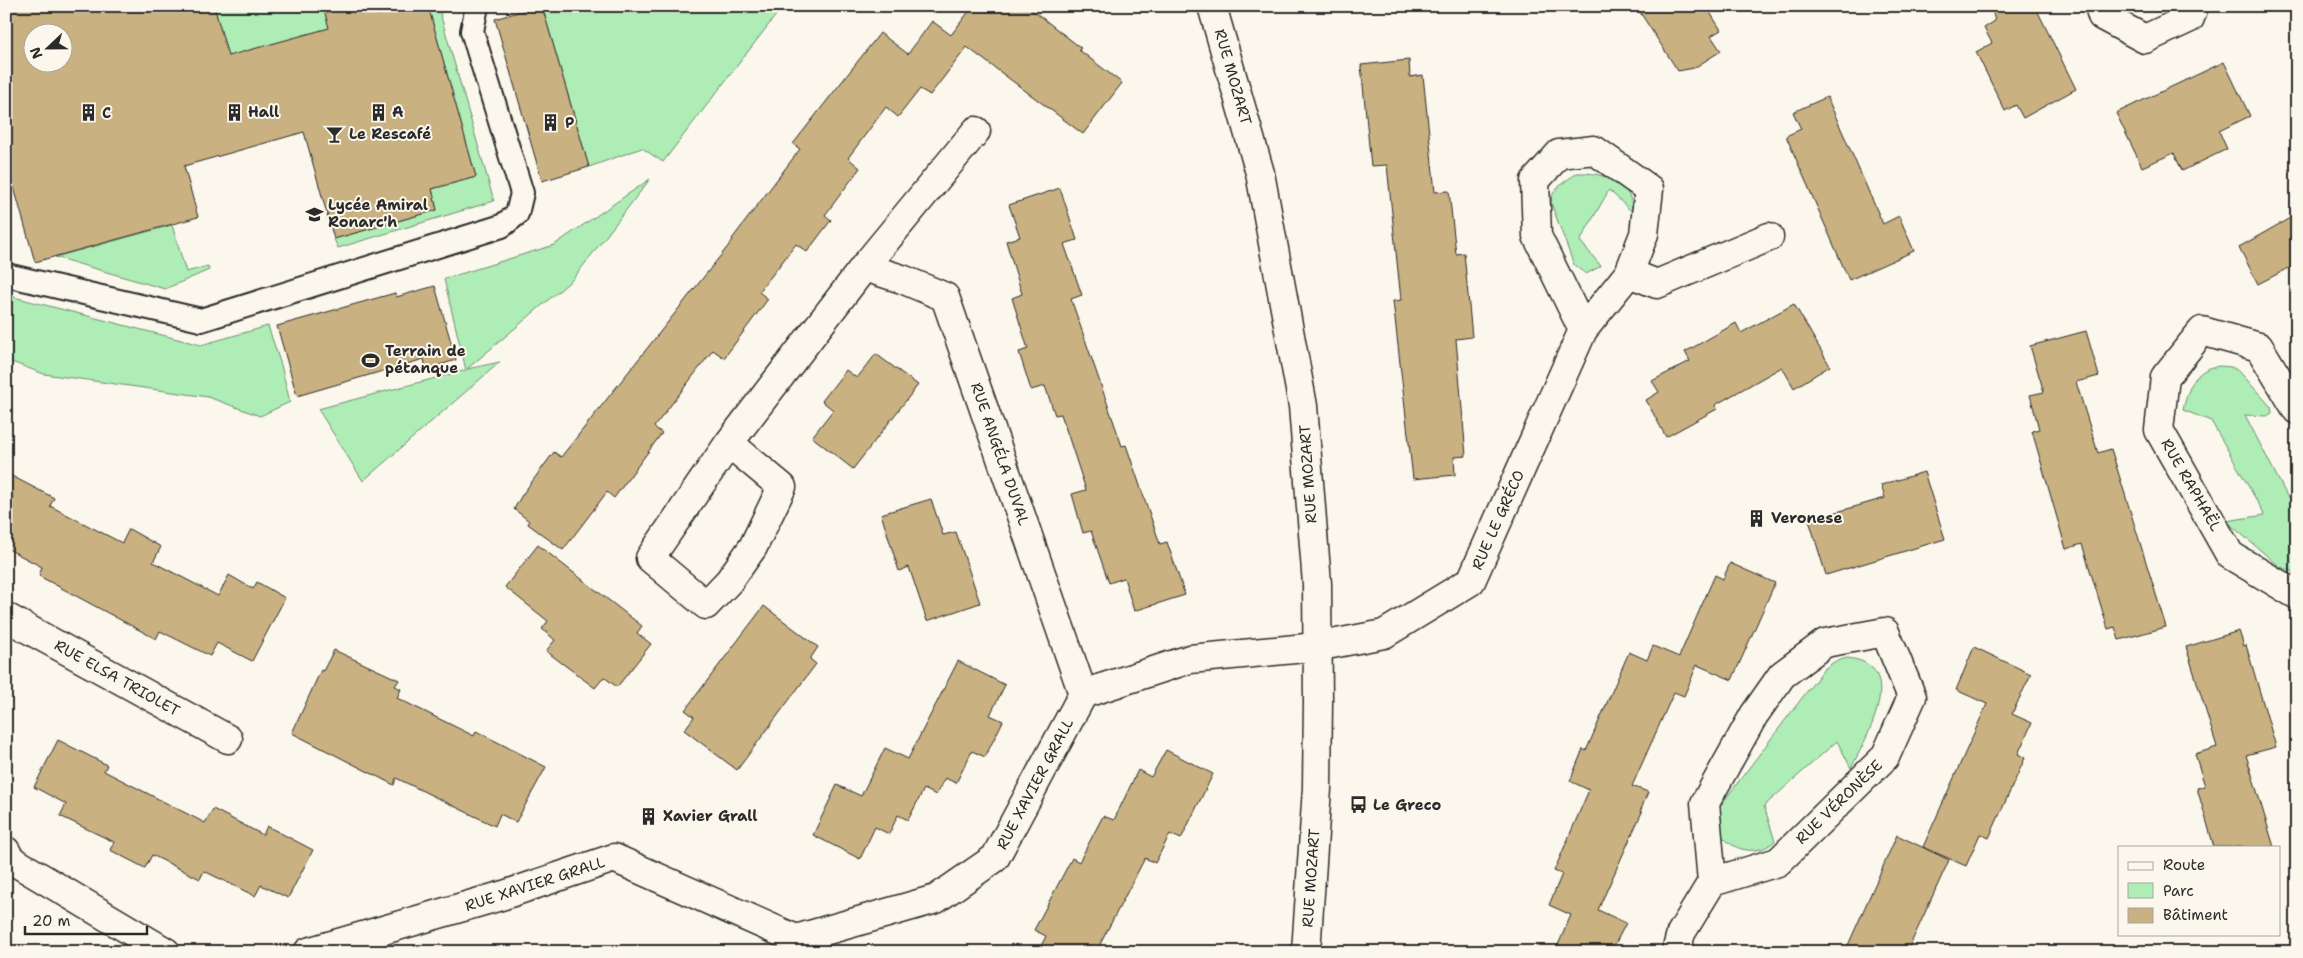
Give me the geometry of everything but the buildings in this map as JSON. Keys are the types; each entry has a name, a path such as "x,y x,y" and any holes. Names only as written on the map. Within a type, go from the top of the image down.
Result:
{"street":[{"name":"RUE MOZART","path":"1212,6 1260,173 1303,406 1317,584 1317,788 1306,952"},
{"path":"2099,6 2102,16 2145,39 2190,18 2194,6"},
{"path":"729,443 782,487 753,547 729,581 706,605 650,558 729,443 864,267 976,131"},
{"name":"RUE LE GRÉCO","path":"1316,647 1384,634 1471,581 1583,330 1629,273 1644,234 1649,189 1594,150 1559,154 1535,181 1537,236 1583,330"},
{"path":"1629,273 1657,284 1769,237"},
{"name":"RUE ANGÉLA DUVAL","path":"864,267 902,279 945,297 1083,694"},
{"name":"RUE RAPHAËL","path":"2297,410 2259,347 2202,331 2165,377 2159,430 2230,555 2297,596"},
{"name":"RUE ELSA TRIOLET","path":"6,617 228,739"},
{"name":"RUE VÉRONÈSE","path":"1884,632 1912,698 1886,757 1778,862 1712,882 1705,803 1754,715 1782,675 1825,643 1884,632"},
{"path":"1083,694 1190,659 1316,647"},
{"name":"RUE XAVIER GRALL","path":"308,952 504,895 614,858 796,939 936,899 996,858 1083,694"},
{"path":"6,851 10,859 166,952"},
{"path":"1676,952 1681,933 1712,882"},
{"path":"383,952 396,926"}],"lane":[{"path":"6,275 201,320 502,226 517,214 522,193 472,31 477,6"}],"green space":[{"path":"214,6 323,6 330,28 228,57"},
{"path":"428,6 438,6 494,201 338,248 334,239 437,210 432,189 476,177"},
{"path":"542,6 783,6 663,162 642,148 589,167"},
{"path":"1577,173 1596,174 1615,181 1628,193 1632,212 1609,190 1580,241 1601,266 1586,274 1574,265 1551,203 1551,198 1556,190"},
{"path":"650,179 573,279 467,369 500,362 363,481 318,409 466,370 444,279 554,245"},
{"path":"172,225 186,272 208,266 209,270 165,289 55,257"},
{"path":"6,295 201,345 268,326 281,365 290,402 260,416 208,397 44,374 6,360"},
{"path":"2220,366 2231,367 2239,371 2271,407 2272,413 2267,416 2245,415 2287,496 2297,497 2297,573 2280,567 2226,521 2265,515 2211,421 2183,410 2190,387 2198,375 2211,368"},
{"path":"1847,658 1866,663 1876,673 1880,687 1873,721 1851,768 1837,741 1764,806 1775,841 1765,848 1754,850 1741,849 1729,843 1717,826 1717,810 1824,669 1834,662"}],"place":[{"name":"Hall","path":"234,112"},
{"name":"A","path":"378,112"},
{"name":"C","path":"88,113"},
{"name":"P","path":"551,123"},
{"name":"Le Rescafé","path":"335,134"},
{"name":"Lycée Amiral Ronarc'h","path":"314,214"},
{"name":"Terrain de pétanque","path":"371,360"},
{"name":"Veronese","path":"1757,518"},
{"name":"Le Greco","path":"1359,805"},
{"name":"Xavier Grall","path":"649,816"}]}
